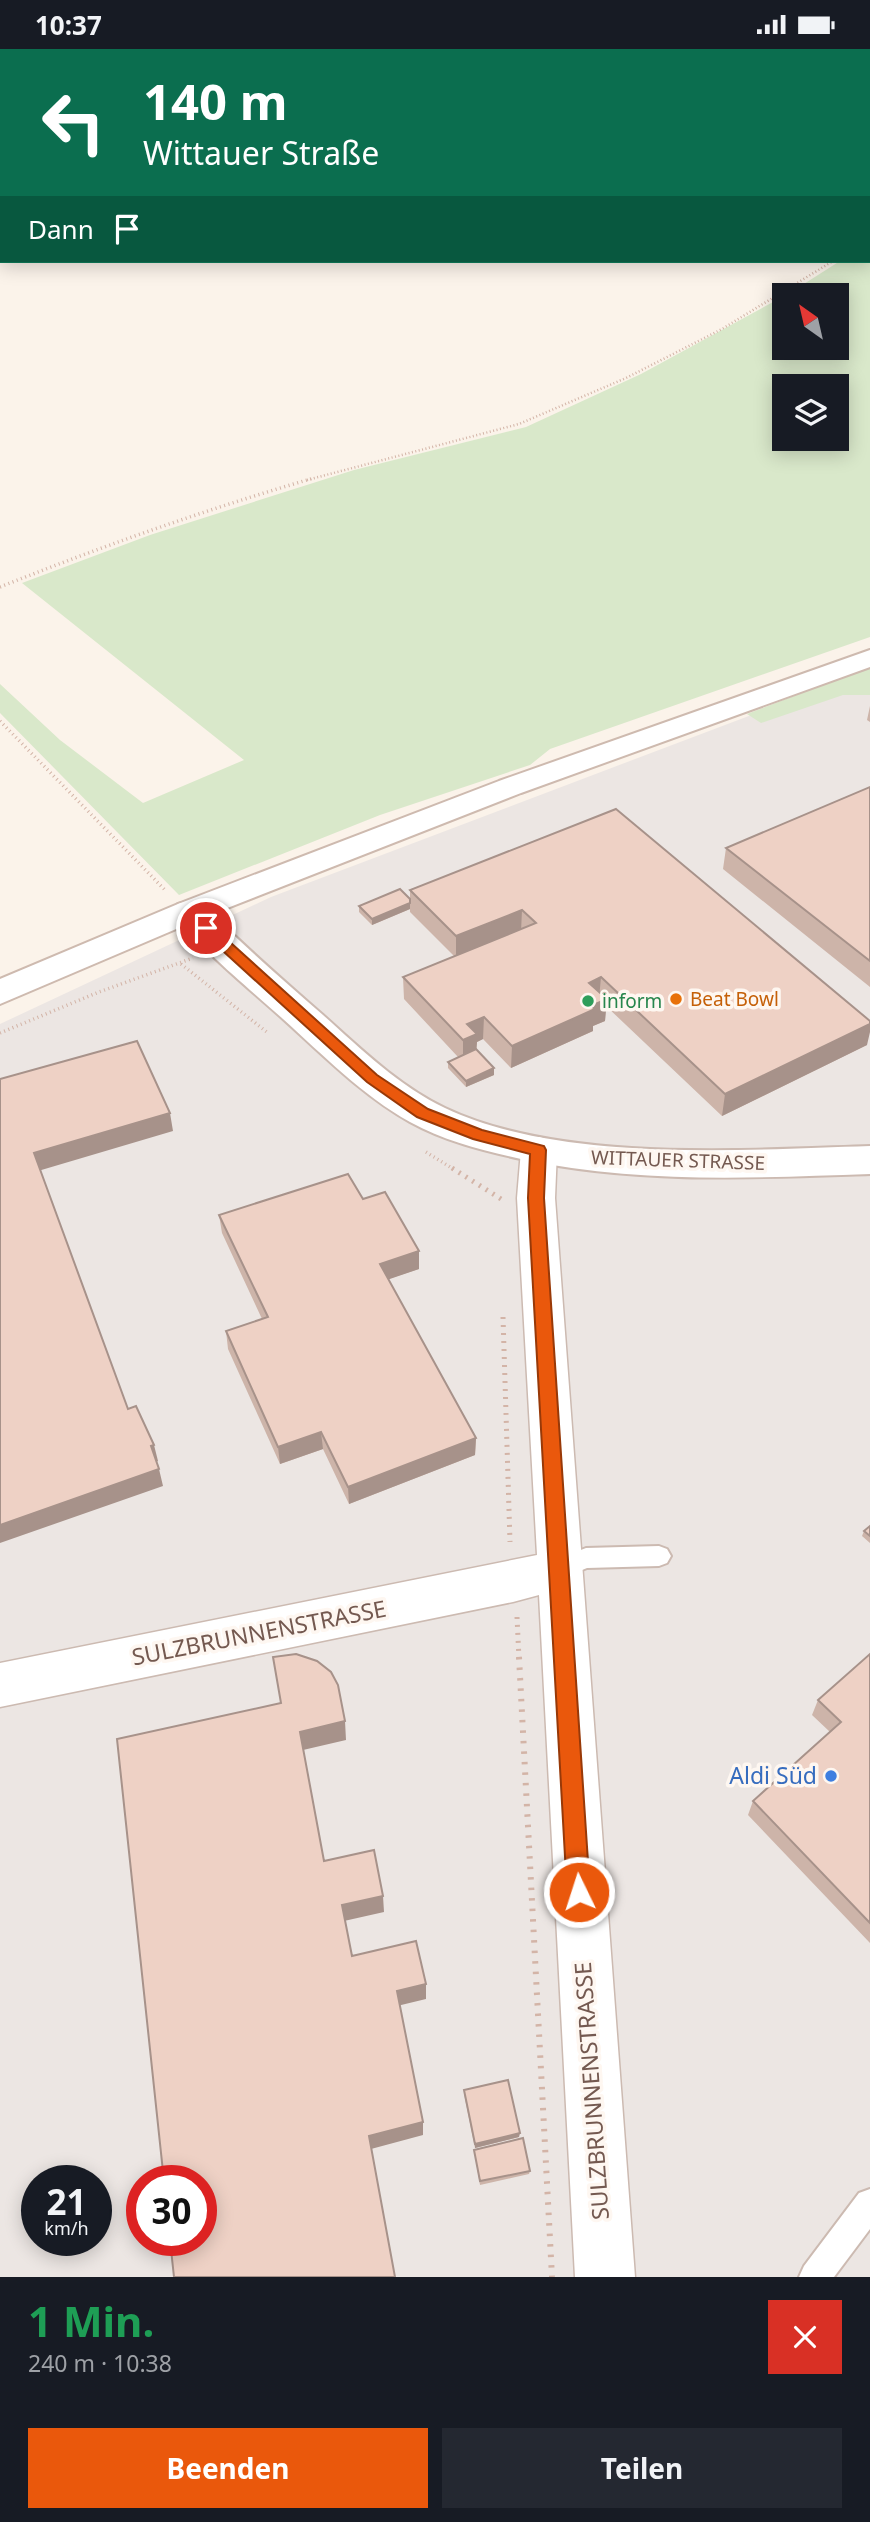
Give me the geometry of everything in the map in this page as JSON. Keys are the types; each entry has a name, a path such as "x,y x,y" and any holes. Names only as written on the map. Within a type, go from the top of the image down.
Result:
{"main road":[{"path":"0,992 190,911 534,778 870,658"},
{"name":"WITTAUER STRASSE","path":"190,911 223,945 372,1079 422,1113 478,1135 538,1150 614,1161 724,1165 870,1160"}],"street":[{"name":"SULZBRUNNENSTRASSE","path":"538,1150 536,1198 558,1569 605,2277"},
{"name":"SULZBRUNNENSTRASSE","path":"0,1685 513,1582 558,1569"}],"lane":[{"path":"558,1569 586,1558 659,1556"},
{"path":"815,2277 870,2204"}],"path":[{"path":"0,587 104,546 248,497 394,455 519,424 626,379 722,329 831,263"},
{"path":"0,721 169,894 190,911"},
{"path":"0,1034 223,945"},
{"path":"499,1199 500,1213"},
{"path":"503,1308 513,1582 518,1620 552,2277"}],"shaded area":[{"path":"870,670 870,2277 0,2277 0,1024 271,897"}],"green space":[{"path":"837,263 870,263 870,637 550,749 530,765 380,815 179,895 0,713 0,684 60,740 143,803 244,760 22,583 150,535 354,470 526,427 641,374 772,303 772,361 849,361 849,283 805,283"},
{"path":"870,667 870,695 843,695 761,723 747,714"}],"building":[{"path":"870,787 870,961 726,848"},
{"path":"616,809 870,1021 870,1024 725,1094 601,977 589,983 607,999 591,1006 595,1009 512,1046 484,1017 467,1024 477,1034 463,1040 403,977 536,923 522,910 456,936 410,890"},
{"path":"400,889 410,899 410,903 372,919 359,906"},
{"path":"137,1041 170,1113 34,1153 128,1409 136,1406 154,1445 151,1446 159,1469 0,1525 0,1079"},
{"path":"476,1049 494,1068 466,1081 448,1062"},
{"path":"348,1174 363,1199 385,1192 419,1251 380,1264 476,1438 348,1487 321,1432 278,1447 226,1331 268,1317 219,1215"},
{"path":"296,1654 317,1661 331,1672 338,1685 345,1721 300,1732 324,1861 374,1850 383,1896 342,1905 352,1956 416,1941 426,1984 397,1991 423,2122 369,2136 395,2277 174,2277 172,2256 217,2256 217,2165 162,2165 117,1739 281,1703 273,1657"},
{"name":"Aldi Süd","path":"870,1654 870,1923 753,1801 841,1722 818,1700"},
{"path":"508,2080 520,2133 475,2144 464,2090"},
{"path":"523,2138 530,2171 480,2181 474,2150"}],"place":[{"name":"Beat Bowl","path":"676,999"},
{"name":"inform","path":"588,1001"},
{"name":"Aldi Süd","path":"831,1776"}],"route":[{"path":"206,928 372,1079 422,1113 478,1135 538,1150 536,1198 579,1892"}]}
